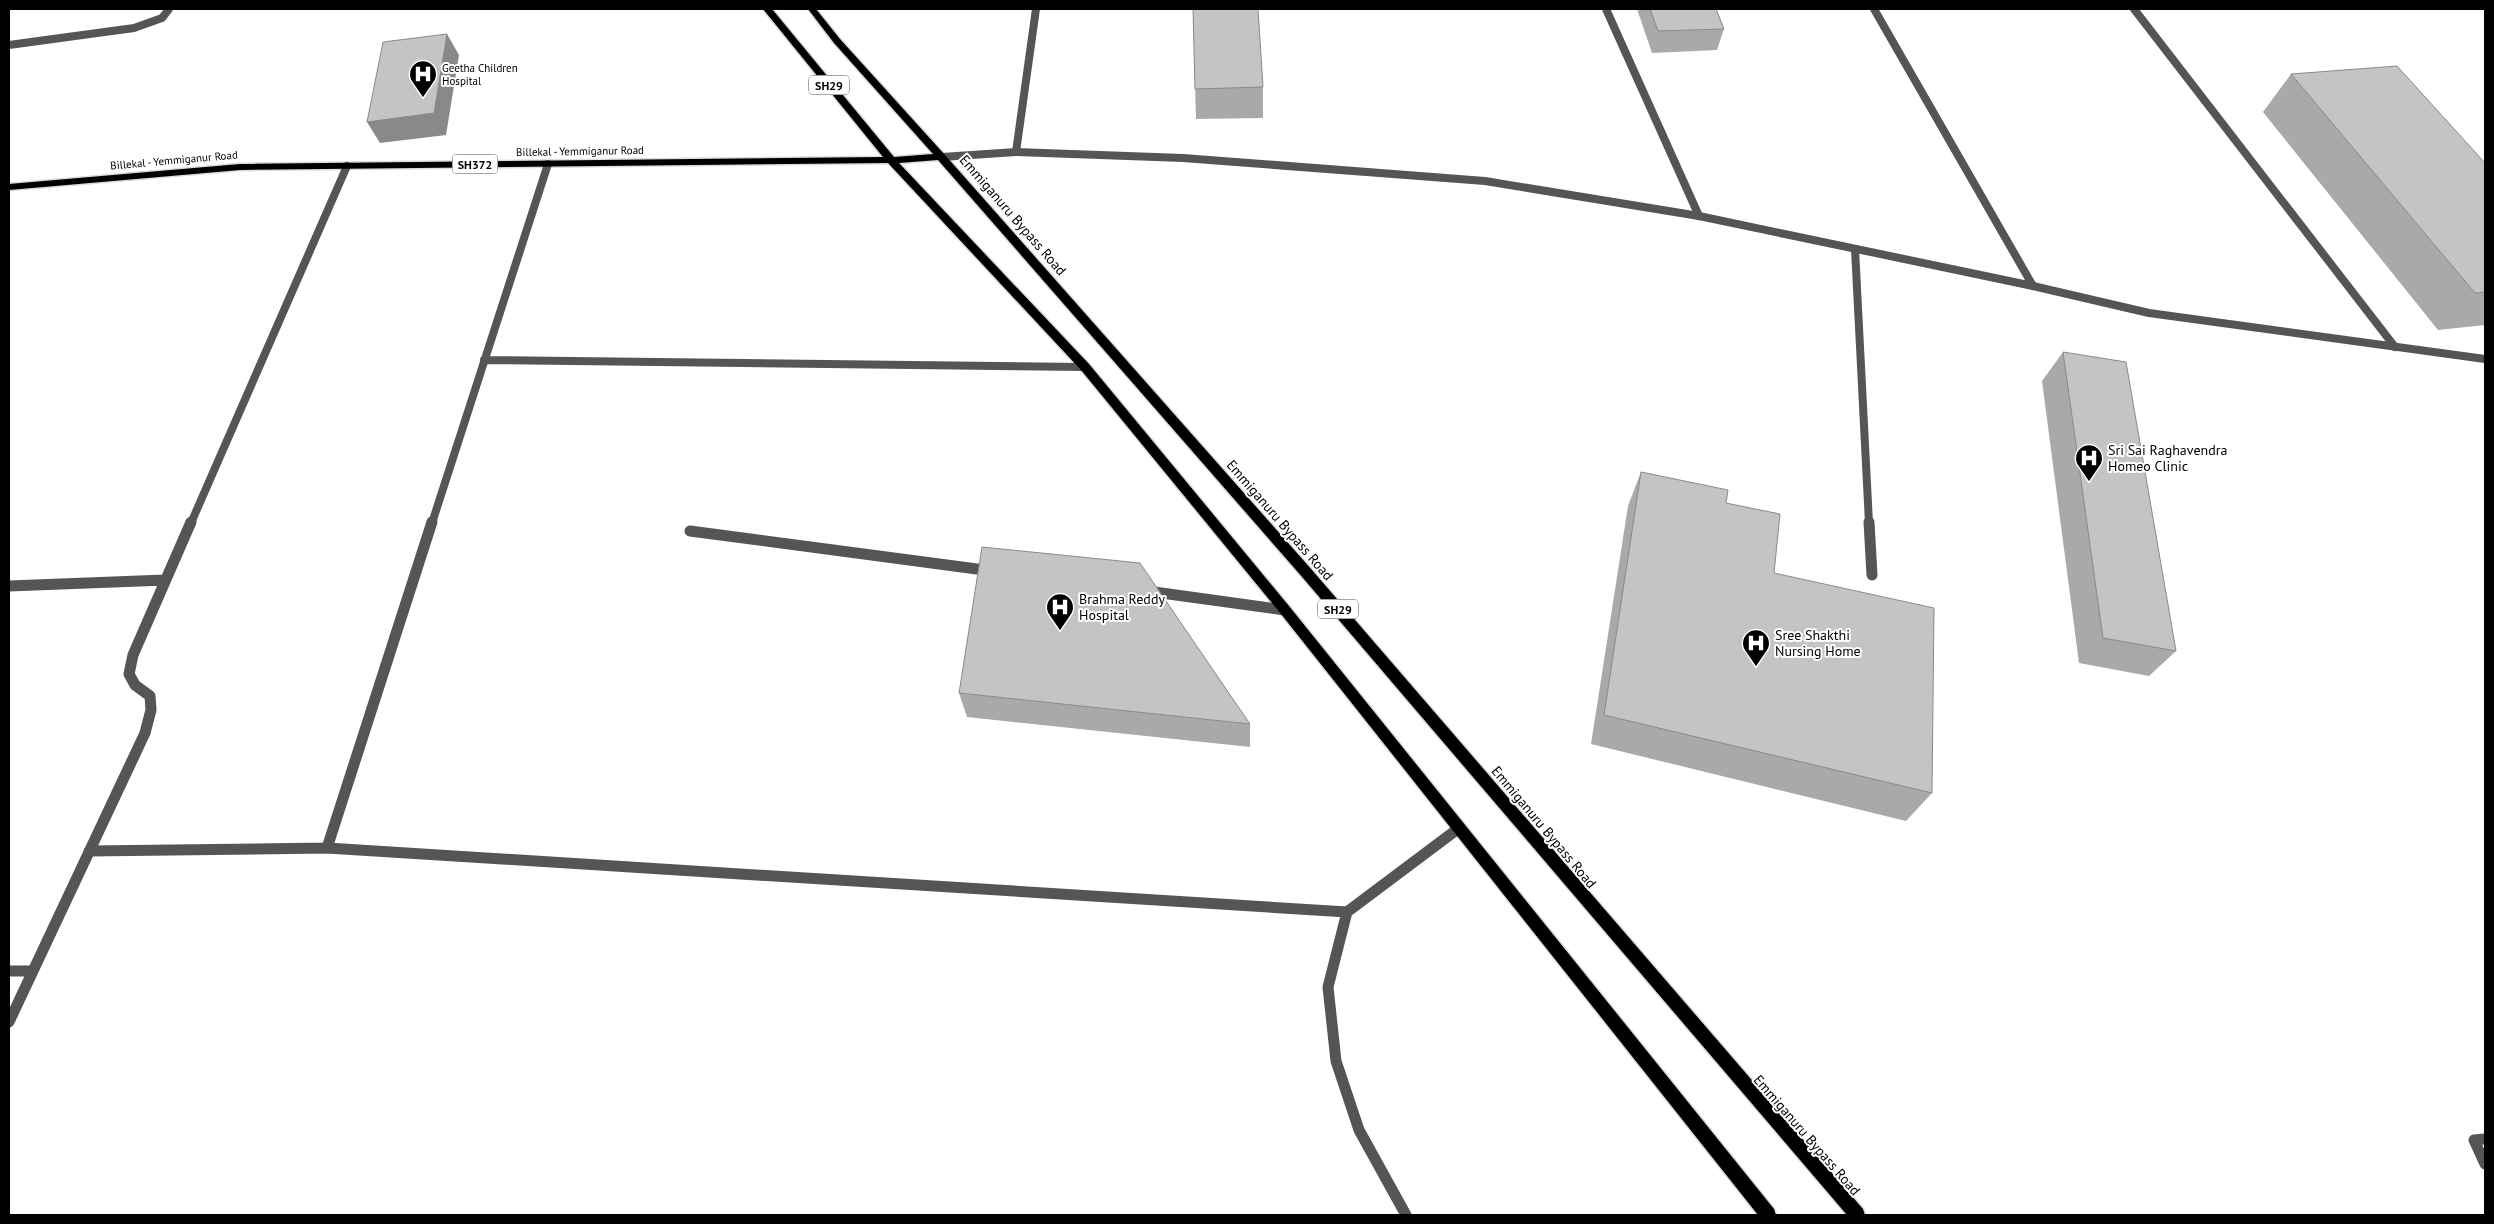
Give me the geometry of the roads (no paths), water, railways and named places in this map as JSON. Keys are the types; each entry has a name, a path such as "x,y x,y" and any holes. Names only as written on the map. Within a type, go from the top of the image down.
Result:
{"main road":[{"name":"SH29","path":"766,9 891,160 1085,367 1285,610 1768,1215"},
{"name":"Emmiganuru Bypass Road","path":"812,9 837,42 1116,352 1375,652 1691,1024 1857,1215"},
{"name":"Billekal - Yemmiganur Road","path":"9,187 240,167 891,160 942,157"}],"street":[{"path":"9,44 134,28 162,18 169,9"},
{"path":"1016,152 1036,9"},
{"path":"1606,9 1699,216"},
{"path":"1874,9 2033,286"},
{"path":"2134,9 2394,347"},
{"path":"942,157 1016,152 1183,158 1485,181 1699,216 2033,286 2148,313 2485,360"},
{"path":"327,848 548,164"},
{"path":"9,1022 145,733 151,710 150,696 135,685 129,674 132,654 347,166"},
{"path":"1856,249 1872,575"},
{"path":"484,360 1085,367"},
{"path":"690,531 1002,572"},
{"path":"9,586 166,580"},
{"path":"1139,590 1285,610"},
{"path":"1406,1215 1359,1130 1336,1061 1328,987 1347,912 1459,828"},
{"path":"89,851 327,848 1347,912"},
{"path":"9,970 33,971"},
{"path":"2485,1138 2474,1140 2485,1164"}],"place":[{"name":"Geetha Children Hospital","path":"423,98"},
{"name":"Sri Sai Raghavendra Homeo Clinic","path":"2089,482"},
{"name":"Brahma Reddy Hospital","path":"1060,631"},
{"name":"Sree Shakthi Nursing Home","path":"1756,667"}]}
